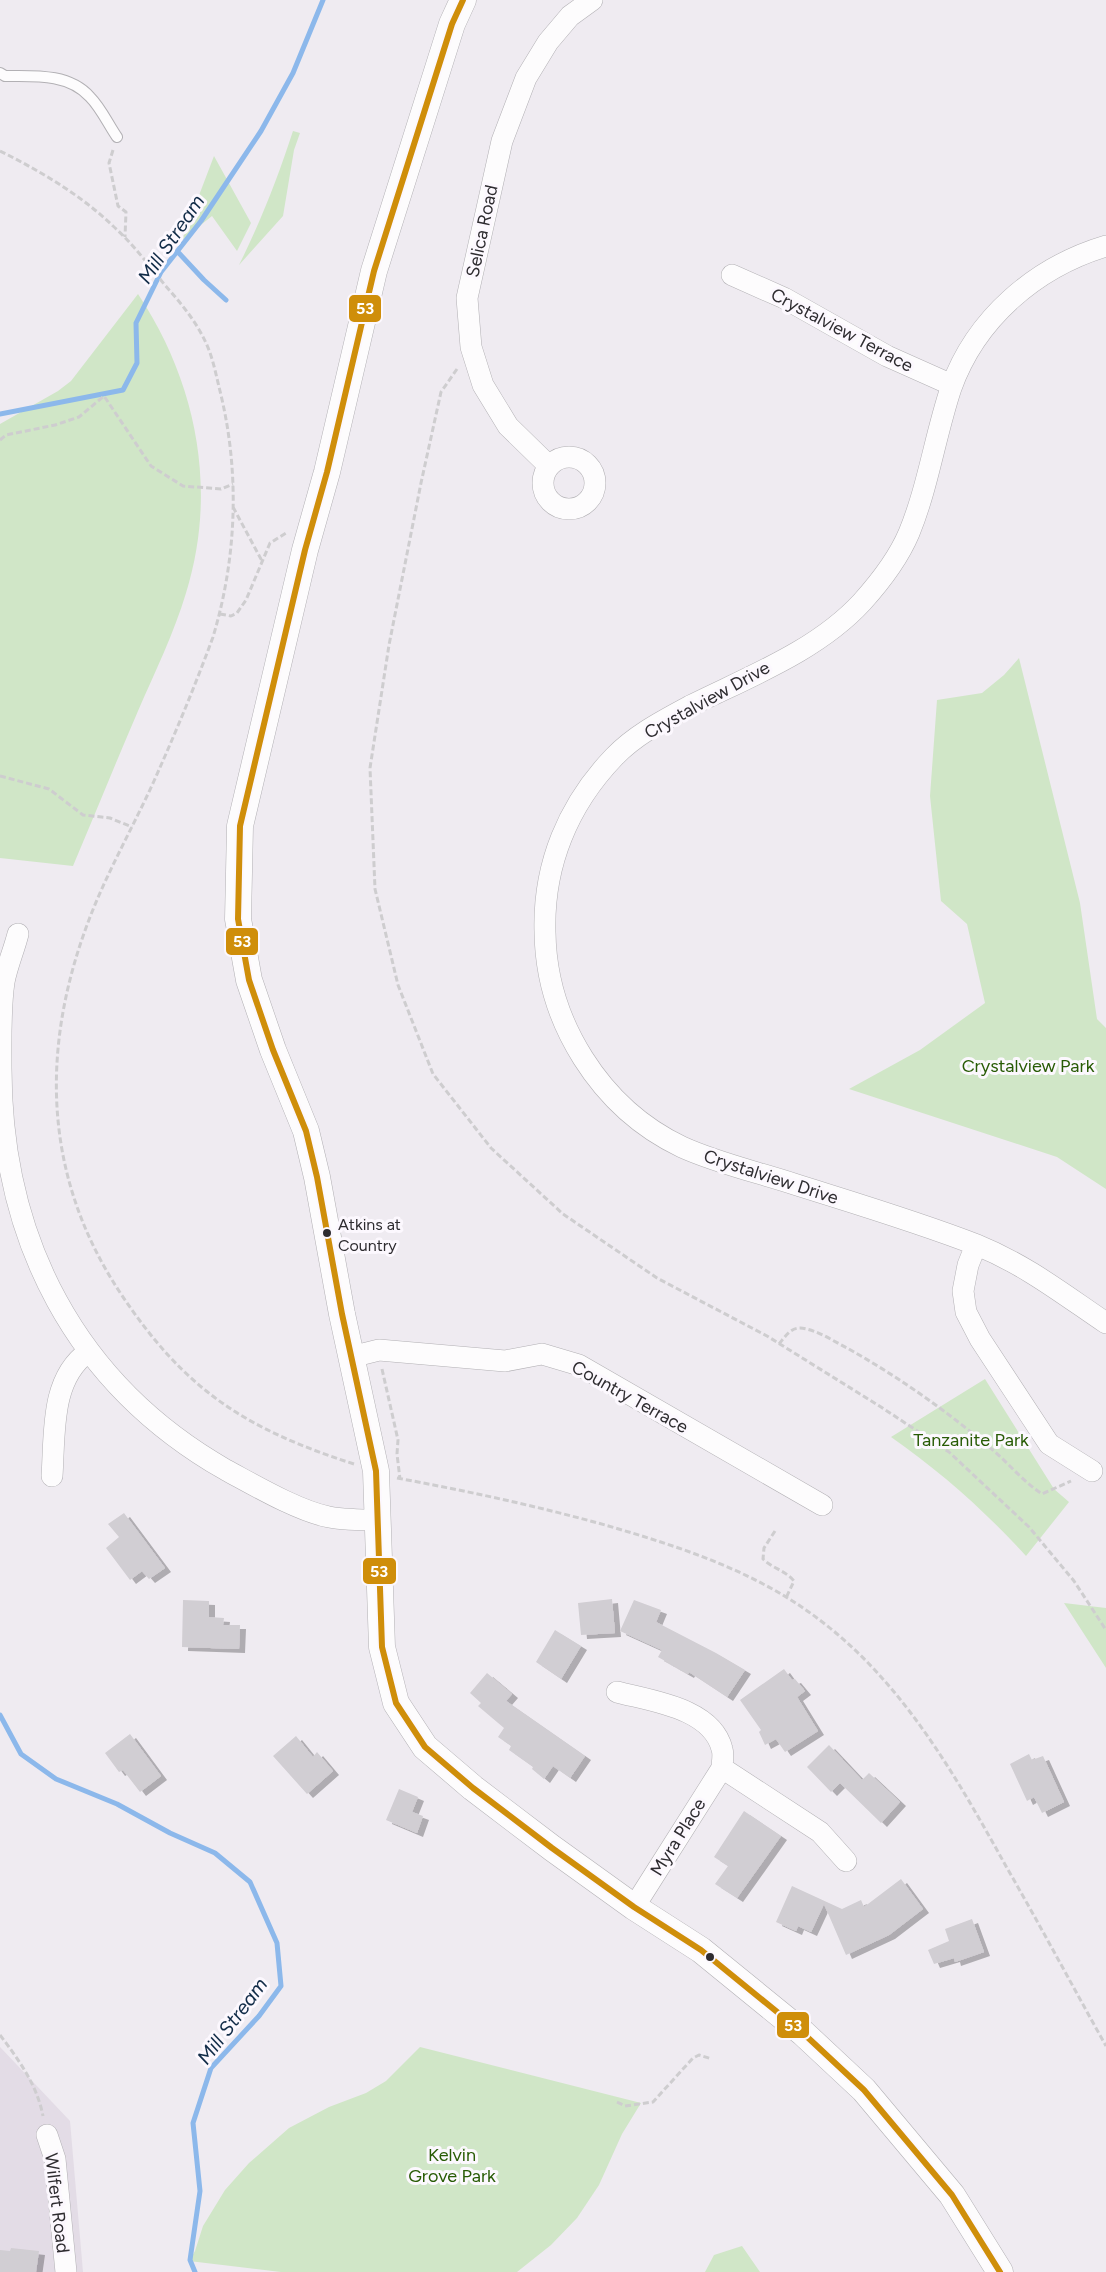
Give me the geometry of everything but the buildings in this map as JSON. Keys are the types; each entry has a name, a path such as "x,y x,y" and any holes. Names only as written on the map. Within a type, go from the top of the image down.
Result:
{"street":[{"path":"463,0 452,24 374,271 240,826 238,919 249,980 273,1050 306,1131 376,1471 382,1647 396,1703 425,1747 473,1788 552,1848 634,1907 701,1950 803,2033 864,2090 952,2194 1000,2272"},
{"name":"Selica Road","path":"549,466 508,426 483,385 471,347 467,298 502,141 526,78 548,42 570,16 592,0"},
{"name":"Crystalview Drive","path":"1106,246 1084,253 1047,271 1018,292 987,323 967,352 952,385 908,535 881,582 845,620 800,650 659,722 616,754 582,795 561,835 549,875 544,909 545,954 555,1000 569,1036 595,1076 618,1101 649,1127 682,1147 976,1245 1021,1264 1106,1323"},
{"name":"Crystalview Terrace","path":"732,275 784,298 887,356 952,385"},
{"path":"18,934 4,981 1,1073 4,1142 12,1185 28,1240 51,1289 88,1352 137,1404 171,1434 214,1463 259,1488 327,1516 379,1520"},
{"path":"976,1245 968,1265 963,1291 966,1312 980,1339 1049,1444 1092,1471"},
{"name":"Country Terrace","path":"351,1357 379,1350 505,1361 542,1354 579,1365 822,1504"},
{"path":"52,1476 57,1414 63,1382 76,1361 88,1352"},
{"path":"616,1692 689,1712 710,1728 722,1749 722,1768 820,1832 846,1861"},
{"name":"Myra Place","path":"634,1907 722,1768"},
{"name":"Wilfert Road","path":"47,2135 55,2159 66,2272"}],"lane":[{"path":"0,74 48,77 65,81 79,88 90,96 117,136"}],"path":[{"path":"117,136 109,163 118,206 126,212 125,238"},
{"path":"0,151 42,173 94,210 125,238 182,305 203,336 211,356 225,409 234,483 224,592 213,637 191,694 133,827 97,902 71,975 59,1040 56,1099 57,1128 63,1157 84,1226 105,1268 131,1310 167,1354 203,1390 231,1410 278,1436 361,1466"},
{"path":"0,440 6,435 55,425 79,417 104,396 151,466 183,486 221,489 234,483"},
{"path":"233,507 262,561"},
{"path":"0,776 49,789 83,815 110,818 133,827"},
{"path":"779,1344 789,1332 799,1328 817,1332 882,1367 949,1414 995,1452 1031,1487 1042,1494 1092,1471"},
{"path":"381,1363 398,1440 400,1479"},
{"path":"394,1478 547,1510 656,1540 709,1558 786,1598 820,1620 857,1651 889,1687 933,1744 995,1845 1106,2046"},
{"path":"775,1531 764,1548 763,1559 770,1566 791,1576 794,1581 786,1598"},
{"path":"1091,1606 1106,1629"},
{"path":"0,2035 20,2060 40,2098 47,2135"},
{"path":"618,2102 625,2106 653,2103 693,2058 699,2055 712,2059"}],"shaded area":[{"path":"0,2047 70,2121 83,2272 0,2272"}],"green space":[{"path":"293,131 300,133 294,150 283,216 239,265 269,199"},
{"path":"214,156 251,223 237,251 212,216 182,240"},
{"path":"138,294 175,364 188,401 196,438 200,477 200,515 196,554 186,593 170,638 73,866 0,858 0,424 58,391 71,381"},
{"name":"Crystalview Park","path":"1019,658 1080,903 1097,1019 1106,1028 1106,1189 1057,1157 849,1089 920,1050 985,1003 967,924 941,901 930,796 937,700 982,693 1004,675"},
{"name":"Tanzanite Park","path":"985,1379 1054,1489 1069,1502 1026,1556 962,1493 891,1437"},
{"path":"1064,1603 1106,1608 1106,1668"},
{"name":"Kelvin Grove Park","path":"420,2047 641,2103 622,2134 599,2185 577,2218 551,2245 517,2272 281,2272 189,2261 195,2251 203,2226 225,2190 249,2163 289,2128 329,2107 366,2093 386,2081"},
{"path":"742,2246 760,2272 705,2272 714,2255"}],"waterway":[{"name":"Mill Stream","path":"0,414 123,390 137,363 136,323 161,272 201,221 261,131 293,73 323,0"},
{"path":"177,251 226,300"},
{"name":"Mill Stream","path":"0,1715 21,1754 56,1779 117,1804 170,1833 215,1853 250,1882 277,1943 281,1986 259,2016 211,2068 193,2123 200,2191 190,2260 195,2272"}],"transit line":[{"name":"53","path":"463,0 452,24 374,271 240,826 238,919 249,980 273,1050 306,1131 376,1471 382,1647 396,1703 425,1747 473,1788 552,1848 634,1907 701,1950 803,2033 864,2090 952,2195 1000,2272"}],"place":[{"name":"Atkins at Country","path":"327,1233"}]}
